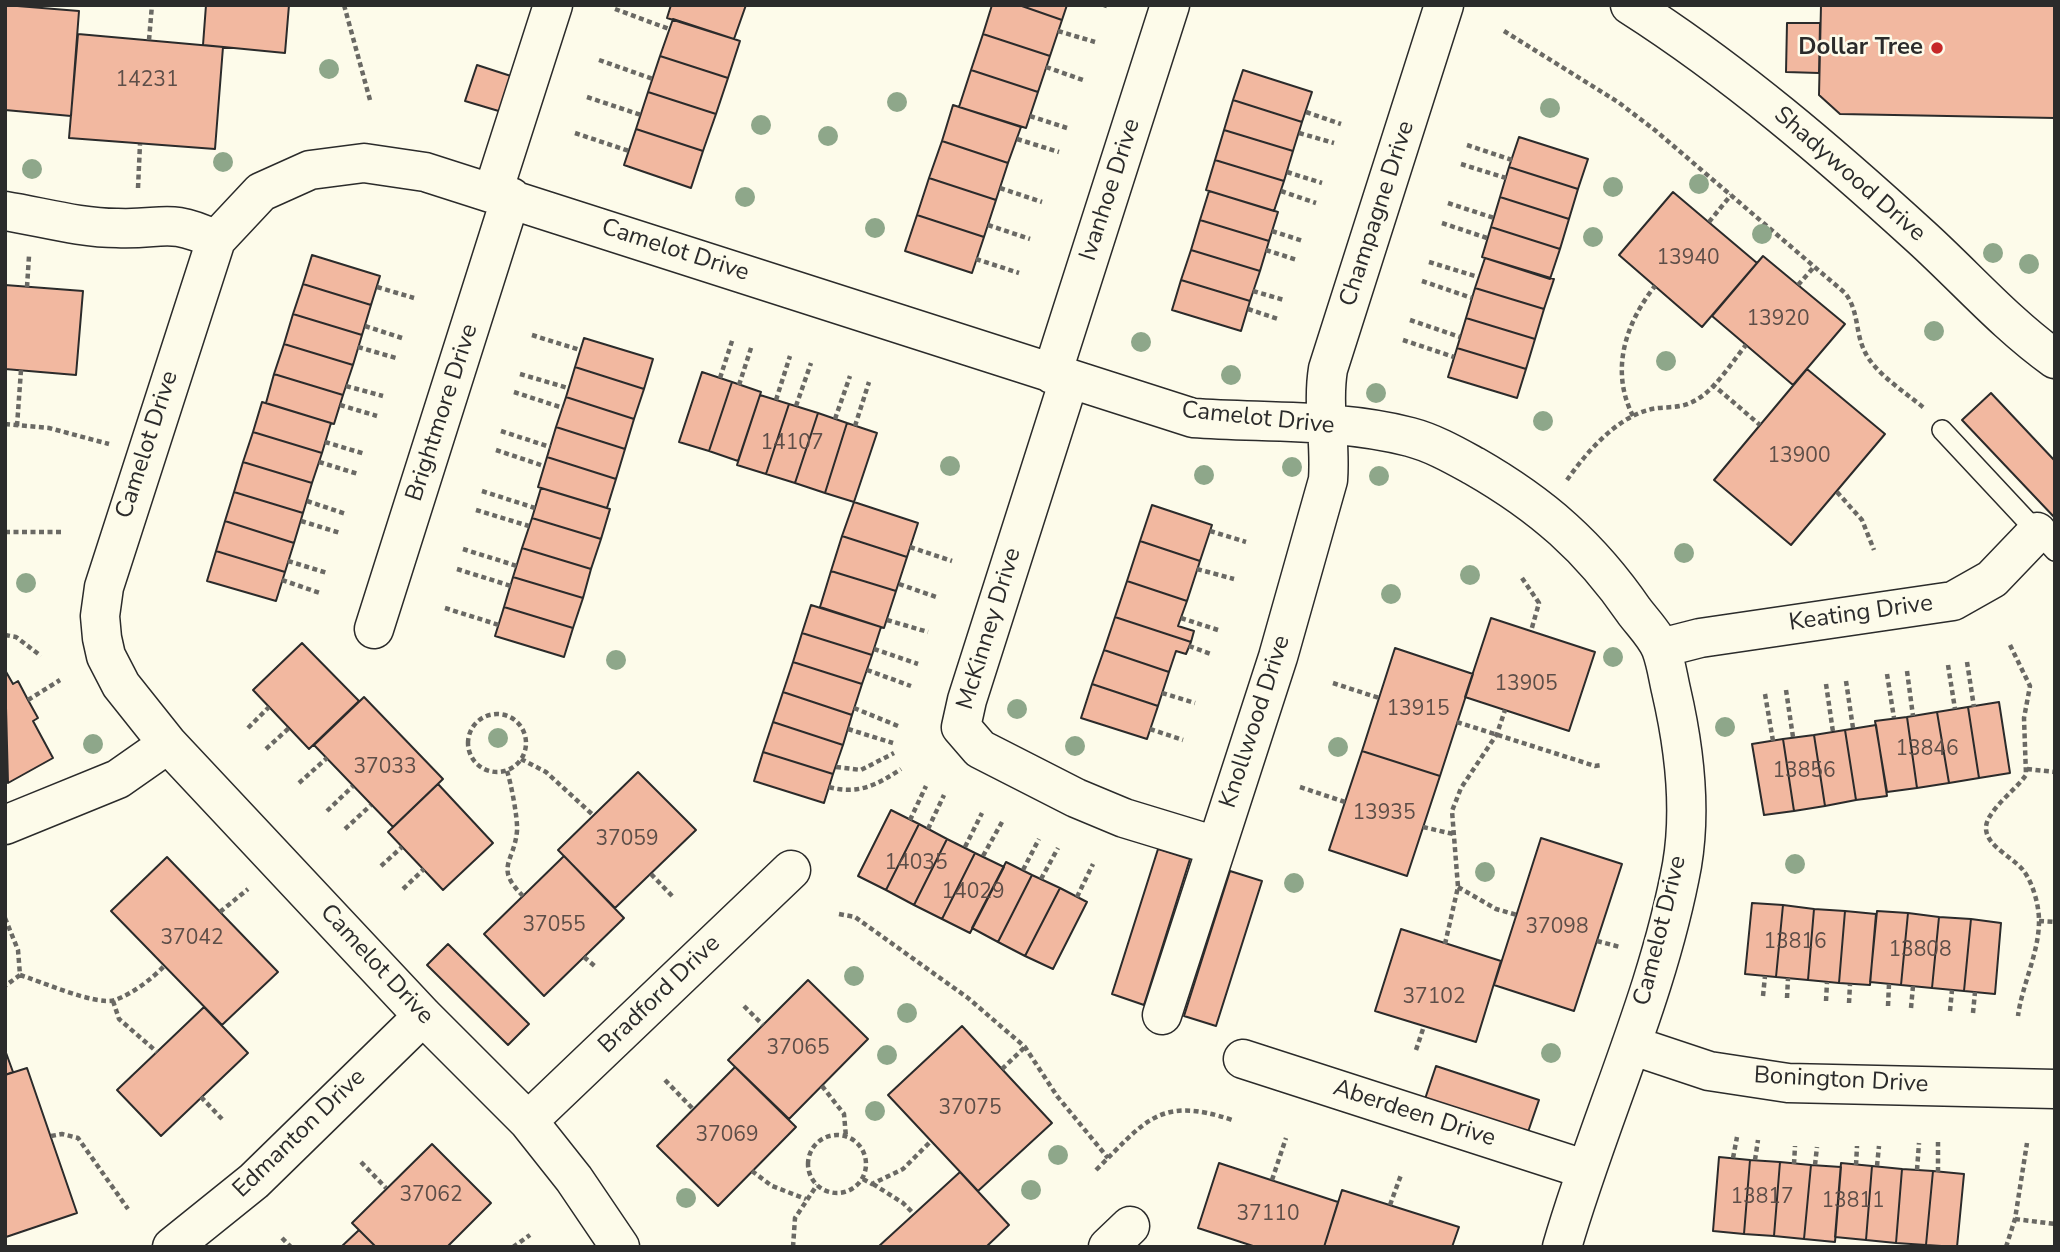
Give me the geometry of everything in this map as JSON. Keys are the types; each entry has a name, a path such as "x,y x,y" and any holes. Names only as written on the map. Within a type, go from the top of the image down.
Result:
{"street":[{"name":"Brightmore Drive","path":"374,629 502,195 553,5"},
{"name":"Ivanhoe Drive","path":"1061,377 1170,5"},
{"name":"Champagne Drive","path":"1327,425 1324,396 1328,369 1444,5"},
{"name":"Shadywood Drive","path":"1630,5 1730,75 1802,133 1917,233 2033,343 2055,359"},
{"name":"Camelot Drive","path":"620,1247 574,1179 528,1121 423,1016 168,744 121,685 106,656 100,616 104,587 216,240 243,207 261,192 310,170 364,163 425,172 1193,418 1327,425 1411,437 1443,449 1503,482 1580,542 1615,583 1661,648 1684,746 1686,797 1682,863 1631,1045 1584,1169 1562,1247"},
{"path":"5,211 117,229 177,225 189,227 216,240"},
{"name":"McKinney Drive","path":"1061,377 961,727 980,749 1076,798 1124,818 1216,846"},
{"name":"Knollwood Drive","path":"1162,1015 1278,657 1328,480 1330,451 1327,425"},
{"name":"Keating Drive","path":"1661,648 1700,638 1952,601 1992,579 2046,542"},
{"path":"5,825 118,779 168,744"},
{"name":"Bradford Drive","path":"528,1121 791,870"},
{"name":"Edmanton Drive","path":"173,1247 254,1181 423,1016"},
{"name":"Bonington Drive","path":"1631,1045 1709,1070 1788,1083 2055,1089"},
{"name":"Aberdeen Drive","path":"1243,1059 1584,1169"}],"lane":[{"path":"1937,422 2046,542"}],"path":[{"path":"149,40 152,5"},
{"path":"344,5 370,100"},
{"path":"615,9 669,29"},
{"path":"1058,30 1095,42"},
{"path":"1504,31 1618,102 1814,267 1853,304 1864,352 1937,422"},
{"path":"599,60 653,79"},
{"path":"1046,67 1083,80"},
{"path":"587,97 640,115"},
{"path":"1306,112 1341,124"},
{"path":"1030,116 1067,128"},
{"path":"1299,132 1335,143"},
{"path":"575,133 629,151"},
{"path":"1017,139 1059,152"},
{"path":"138,194 140,144"},
{"path":"1467,145 1512,160"},
{"path":"1461,164 1506,178"},
{"path":"1287,172 1322,183"},
{"path":"1000,188 1042,202"},
{"path":"1281,191 1316,202"},
{"path":"1709,222 1731,195"},
{"path":"1448,203 1493,218"},
{"path":"1442,223 1487,238"},
{"path":"988,225 1030,239"},
{"path":"1272,231 1303,241"},
{"path":"1266,250 1297,260"},
{"path":"27,287 30,251"},
{"path":"976,259 1019,273"},
{"path":"1429,262 1478,277"},
{"path":"1798,285 1814,267"},
{"path":"1422,281 1472,298"},
{"path":"1633,416 1622,386 1625,341 1638,307 1655,286"},
{"path":"377,288 414,298"},
{"path":"1253,291 1284,300"},
{"path":"1248,309 1278,319"},
{"path":"1409,320 1460,337"},
{"path":"365,326 402,338"},
{"path":"532,335 580,350"},
{"path":"720,378 733,338"},
{"path":"1403,340 1454,357"},
{"path":"739,385 752,345"},
{"path":"1565,482 1595,445 1633,416 1652,409 1691,403 1712,384 1746,345"},
{"path":"358,347 396,358"},
{"path":"776,400 790,356"},
{"path":"796,406 811,363"},
{"path":"17,425 21,370"},
{"path":"520,374 568,388"},
{"path":"835,419 850,376"},
{"path":"855,426 869,382"},
{"path":"1712,384 1760,425"},
{"path":"346,386 383,397"},
{"path":"514,392 562,408"},
{"path":"340,405 377,416"},
{"path":"5,424 49,428 111,445"},
{"path":"501,431 550,447"},
{"path":"325,442 365,454"},
{"path":"496,450 544,466"},
{"path":"319,461 358,474"},
{"path":"482,491 535,508"},
{"path":"1837,492 1862,520 1874,550"},
{"path":"307,501 346,514"},
{"path":"476,510 529,526"},
{"path":"301,521 340,533"},
{"path":"1210,531 1246,542"},
{"path":"5,532 64,532"},
{"path":"910,547 951,561"},
{"path":"463,549 517,566"},
{"path":"288,561 327,573"},
{"path":"457,569 510,586"},
{"path":"1197,569 1234,579"},
{"path":"1522,578 1539,603 1531,631"},
{"path":"282,580 320,593"},
{"path":"899,584 939,598"},
{"path":"445,608 499,625"},
{"path":"1181,618 1218,630"},
{"path":"887,620 928,632"},
{"path":"5,635 16,637 41,656"},
{"path":"2010,645 2030,686 2024,718 2027,769 2026,775 1990,815 1986,826 1987,837 2022,868 2031,883 2039,921 2018,1016"},
{"path":"1188,646 1211,654"},
{"path":"874,649 918,664"},
{"path":"1968,662 1974,706"},
{"path":"1948,665 1955,709"},
{"path":"867,670 911,685"},
{"path":"1907,671 1913,716"},
{"path":"1887,674 1894,719"},
{"path":"28,700 60,680"},
{"path":"1846,681 1853,728"},
{"path":"1333,683 1379,698"},
{"path":"1826,684 1833,732"},
{"path":"1786,690 1793,737"},
{"path":"1162,693 1195,704"},
{"path":"1765,694 1773,741"},
{"path":"248,728 270,708"},
{"path":"854,708 898,726"},
{"path":"1445,944 1458,887 1452,811 1455,800 1497,734 1505,710"},
{"path":"494,714 513,719 524,735 526,744 521,759 507,770 484,769 471,756 468,737 478,722 494,714"},
{"path":"1457,722 1595,766 1602,765"},
{"path":"266,749 289,728"},
{"path":"848,729 893,743"},
{"path":"1150,729 1183,740"},
{"path":"836,767 862,770 894,753"},
{"path":"299,783 327,758"},
{"path":"521,759 546,772 593,815"},
{"path":"829,787 855,792 869,788 901,769"},
{"path":"2027,769 2055,772"},
{"path":"507,770 517,821 514,849 506,862 507,878 523,896"},
{"path":"327,811 353,786"},
{"path":"910,820 926,786"},
{"path":"1300,787 1345,802"},
{"path":"928,829 944,794"},
{"path":"345,829 371,805"},
{"path":"965,847 982,813"},
{"path":"983,856 1002,822"},
{"path":"1423,827 1453,834"},
{"path":"1023,870 1039,839"},
{"path":"381,866 402,847"},
{"path":"1041,879 1058,848"},
{"path":"1077,897 1093,864"},
{"path":"403,889 424,869"},
{"path":"651,874 673,897"},
{"path":"220,912 256,882"},
{"path":"1458,887 1496,909 1517,915"},
{"path":"839,914 855,918 968,998 1025,1047 1058,1096 1108,1158"},
{"path":"5,918 18,950 20,975"},
{"path":"2039,921 2055,922"},
{"path":"1597,940 1628,949"},
{"path":"584,957 597,968"},
{"path":"20,975 86,996 113,1001 147,982 164,966"},
{"path":"5,986 20,975"},
{"path":"1763,996 1765,976"},
{"path":"1787,998 1788,978"},
{"path":"1826,1001 1827,982"},
{"path":"1849,1003 1850,984"},
{"path":"1888,1006 1889,984"},
{"path":"1911,1008 1913,986"},
{"path":"1950,1012 1952,990"},
{"path":"1973,1013 1975,992"},
{"path":"113,1001 119,1019 157,1052"},
{"path":"744,1006 763,1025"},
{"path":"1416,1050 1424,1026"},
{"path":"1002,1069 1025,1047"},
{"path":"665,1080 693,1109"},
{"path":"822,1086 844,1114 846,1137"},
{"path":"201,1097 222,1119"},
{"path":"1096,1170 1149,1119 1164,1112 1193,1110 1232,1120"},
{"path":"51,1136 70,1135 85,1145 128,1209"},
{"path":"833,1135 846,1137 864,1152 867,1161 863,1179 857,1186 840,1194 830,1193 817,1185 809,1172 810,1153 824,1139 833,1135"},
{"path":"1733,1158 1737,1137"},
{"path":"1272,1180 1286,1138"},
{"path":"1755,1160 1758,1140"},
{"path":"872,1184 903,1169 931,1142"},
{"path":"1938,1142 1938,1172"},
{"path":"1917,1170 1919,1143"},
{"path":"2006,1247 2015,1220 2026,1143"},
{"path":"1794,1164 1796,1146"},
{"path":"1856,1165 1857,1146"},
{"path":"1877,1166 1879,1146"},
{"path":"1815,1166 1817,1147"},
{"path":"360,1162 386,1188"},
{"path":"752,1171 759,1179 806,1199"},
{"path":"1390,1205 1401,1175"},
{"path":"863,1179 903,1203 914,1214"},
{"path":"793,1247 794,1218 817,1185"},
{"path":"2015,1220 2055,1224"},
{"path":"513,1247 530,1235"},
{"path":"282,1238 290,1247"}],"building":[{"path":"5,5 79,11 71,116 5,110"},
{"path":"206,5 289,5 285,53 203,45"},
{"path":"671,5 746,5 734,39 667,18"},
{"path":"992,5 1019,5 1062,20 1050,56 983,34"},
{"path":"1019,5 1067,5 1062,20"},
{"name":"Dollar Tree","path":"1821,5 2055,5 2055,118 1840,114 1819,95"},
{"path":"673,19 740,41 728,78 660,56"},
{"path":"1787,23 1820,23 1819,73 1786,72"},
{"path":"78,34 223,47 215,149 69,138"},
{"path":"983,34 1050,56 1038,92 971,70"},
{"path":"660,56 728,78 716,114 648,92"},
{"path":"477,65 514,77 502,112 465,101"},
{"path":"971,70 1038,92 1026,128 959,107"},
{"path":"1243,70 1312,92 1302,122 1233,100"},
{"path":"648,92 716,114 703,151 636,129"},
{"path":"1233,100 1302,122 1293,151 1224,130"},
{"path":"953,105 1021,127 1008,163 942,141"},
{"path":"636,129 703,151 691,188 624,165"},
{"path":"1224,130 1293,151 1284,181 1215,160"},
{"path":"1519,137 1588,159 1578,189 1509,167"},
{"path":"942,141 1008,163 996,200 929,178"},
{"path":"1215,160 1284,181 1274,211 1206,190"},
{"path":"1509,167 1578,189 1569,219 1500,197"},
{"path":"929,178 996,200 984,237 917,215"},
{"path":"1209,191 1278,212 1269,241 1200,220"},
{"path":"1673,192 1757,263 1702,327 1619,255"},
{"path":"1500,197 1569,219 1560,249 1491,227"},
{"path":"917,215 984,237 972,273 905,251"},
{"path":"1200,220 1269,241 1260,271 1191,250"},
{"path":"1491,227 1560,249 1550,279 1482,257"},
{"path":"1191,250 1260,271 1250,301 1181,280"},
{"path":"312,255 380,276 371,305 303,284"},
{"path":"1763,256 1845,324 1793,385 1712,316"},
{"path":"1485,258 1554,279 1544,309 1475,288"},
{"path":"1181,280 1250,301 1241,331 1172,310"},
{"path":"303,284 371,305 362,335 293,314"},
{"path":"5,285 83,291 76,375 5,369"},
{"path":"1475,288 1544,309 1535,339 1466,318"},
{"path":"293,314 362,335 353,365 284,344"},
{"path":"1466,318 1535,339 1526,369 1457,348"},
{"path":"584,338 653,359 644,389 575,367"},
{"path":"284,344 353,365 343,395 274,374"},
{"path":"1457,348 1526,369 1517,398 1448,377"},
{"path":"575,367 644,389 634,419 566,397"},
{"path":"1807,369 1885,434 1791,545 1714,480"},
{"path":"702,372 732,382 709,451 679,442"},
{"path":"274,374 343,395 334,424 266,403"},
{"path":"732,382 761,392 738,461 709,451"},
{"path":"1991,393 2055,461 2055,518 1962,420"},
{"path":"760,395 789,404 766,474 737,465"},
{"path":"566,397 634,419 625,449 556,427"},
{"path":"262,402 331,423 322,453 253,432"},
{"path":"789,404 818,413 795,483 766,474"},
{"path":"818,413 847,423 825,493 795,483"},
{"path":"847,423 877,433 854,502 825,493"},
{"path":"556,427 625,449 616,479 547,457"},
{"path":"253,432 322,453 312,483 243,462"},
{"path":"547,457 616,479 607,508 538,487"},
{"path":"243,462 312,483 303,513 234,492"},
{"path":"541,488 610,509 601,539 532,518"},
{"path":"234,492 303,513 294,543 225,521"},
{"path":"854,502 918,523 907,557 842,536"},
{"path":"1152,505 1212,525 1200,561 1140,541"},
{"path":"532,518 601,539 591,569 522,548"},
{"path":"225,521 294,543 285,572 216,551"},
{"path":"842,536 907,557 896,591 831,571"},
{"path":"1140,541 1200,561 1187,601 1127,581"},
{"path":"522,548 591,569 583,598 513,577"},
{"path":"216,551 285,572 276,601 207,581"},
{"path":"831,571 896,591 884,628 820,607"},
{"path":"513,577 583,598 573,628 504,607"},
{"path":"1127,581 1187,601 1178,626 1194,631 1191,642 1115,617"},
{"path":"811,605 881,627 872,655 802,633"},
{"path":"504,607 573,628 564,657 495,636"},
{"path":"1115,617 1191,642 1186,654 1176,651 1169,672 1104,650"},
{"path":"1491,618 1595,652 1569,731 1465,697"},
{"path":"802,633 872,655 862,684 793,662"},
{"path":"302,643 359,701 309,749 253,690"},
{"path":"1395,648 1473,674 1440,776 1362,751"},
{"path":"1104,650 1169,672 1158,706 1092,684"},
{"path":"793,662 862,684 852,715 783,692"},
{"path":"5,670 13,684 18,681 38,718 33,721 53,758 8,783"},
{"path":"1092,684 1158,706 1147,739 1081,718"},
{"path":"783,692 852,715 843,745 773,722"},
{"path":"364,697 443,779 393,827 314,745"},
{"path":"1999,702 2010,773 1979,778 1968,707"},
{"path":"1968,707 1979,778 1949,783 1937,712"},
{"path":"1937,712 1949,783 1917,788 1907,717"},
{"path":"1907,717 1917,788 1887,792 1875,721"},
{"path":"773,722 843,745 833,774 763,752"},
{"path":"1876,725 1887,796 1856,800 1845,730"},
{"path":"1845,730 1856,800 1825,806 1814,735"},
{"path":"1814,735 1825,806 1794,811 1783,739"},
{"path":"1783,739 1794,811 1764,815 1752,744"},
{"path":"1362,751 1440,776 1407,876 1329,850"},
{"path":"763,752 833,774 824,803 754,781"},
{"path":"638,772 696,830 615,908 558,850"},
{"path":"438,784 493,843 443,890 388,832"},
{"path":"891,810 919,824 886,890 858,876"},
{"path":"919,824 947,839 914,905 886,890"},
{"path":"1541,838 1622,864 1574,1011 1494,985"},
{"path":"947,839 975,853 942,919 914,905"},
{"path":"1158,849 1190,859 1144,1005 1112,994"},
{"path":"975,853 1004,867 970,933 942,919"},
{"path":"564,856 624,918 544,996 484,934"},
{"path":"167,857 278,972 222,1025 111,911"},
{"path":"1006,862 1032,875 998,942 972,928"},
{"path":"1230,871 1262,881 1216,1026 1184,1016"},
{"path":"1032,875 1060,888 1025,956 998,942"},
{"path":"1060,888 1087,902 1053,969 1025,956"},
{"path":"1752,903 1783,905 1776,977 1745,974"},
{"path":"1783,905 1814,909 1808,980 1776,977"},
{"path":"1814,909 1845,911 1839,983 1808,980"},
{"path":"1845,911 1876,914 1870,985 1839,983"},
{"path":"1877,911 1908,913 1901,985 1870,982"},
{"path":"1908,913 1939,917 1932,988 1901,985"},
{"path":"1939,917 1971,919 1964,991 1932,988"},
{"path":"1971,919 2001,923 1995,994 1964,991"},
{"path":"1401,929 1501,961 1476,1042 1375,1011"},
{"path":"448,944 529,1024 508,1045 427,965"},
{"path":"808,980 868,1039 789,1119 728,1060"},
{"path":"204,1007 248,1053 161,1136 117,1090"},
{"path":"962,1026 1052,1123 978,1191 888,1095"},
{"path":"5,1050 13,1072 5,1075"},
{"path":"1436,1066 1539,1100 1528,1132 1425,1099"},
{"path":"735,1067 796,1127 718,1206 657,1146"},
{"path":"27,1068 77,1213 6,1237 5,1075"},
{"path":"432,1144 491,1203 447,1247 376,1247 352,1223"},
{"path":"1719,1157 1750,1160 1744,1234 1713,1231"},
{"path":"1750,1160 1780,1162 1774,1236 1744,1234"},
{"path":"1780,1162 1811,1165 1804,1239 1774,1236"},
{"path":"1219,1163 1338,1202 1324,1247 1256,1247 1198,1228"},
{"path":"1841,1163 1872,1166 1866,1240 1835,1237"},
{"path":"1811,1165 1841,1167 1835,1242 1804,1239"},
{"path":"1872,1166 1902,1169 1896,1243 1866,1240"},
{"path":"1902,1169 1933,1171 1926,1245 1896,1243"},
{"path":"1933,1171 1964,1174 1957,1247 1926,1245"},
{"path":"960,1172 1009,1225 986,1247 878,1247"},
{"path":"1342,1190 1459,1227 1452,1247 1324,1247"},
{"path":"359,1230 376,1247 341,1247"}],"place":[{"name":"Dollar Tree","path":"1937,48"}]}
